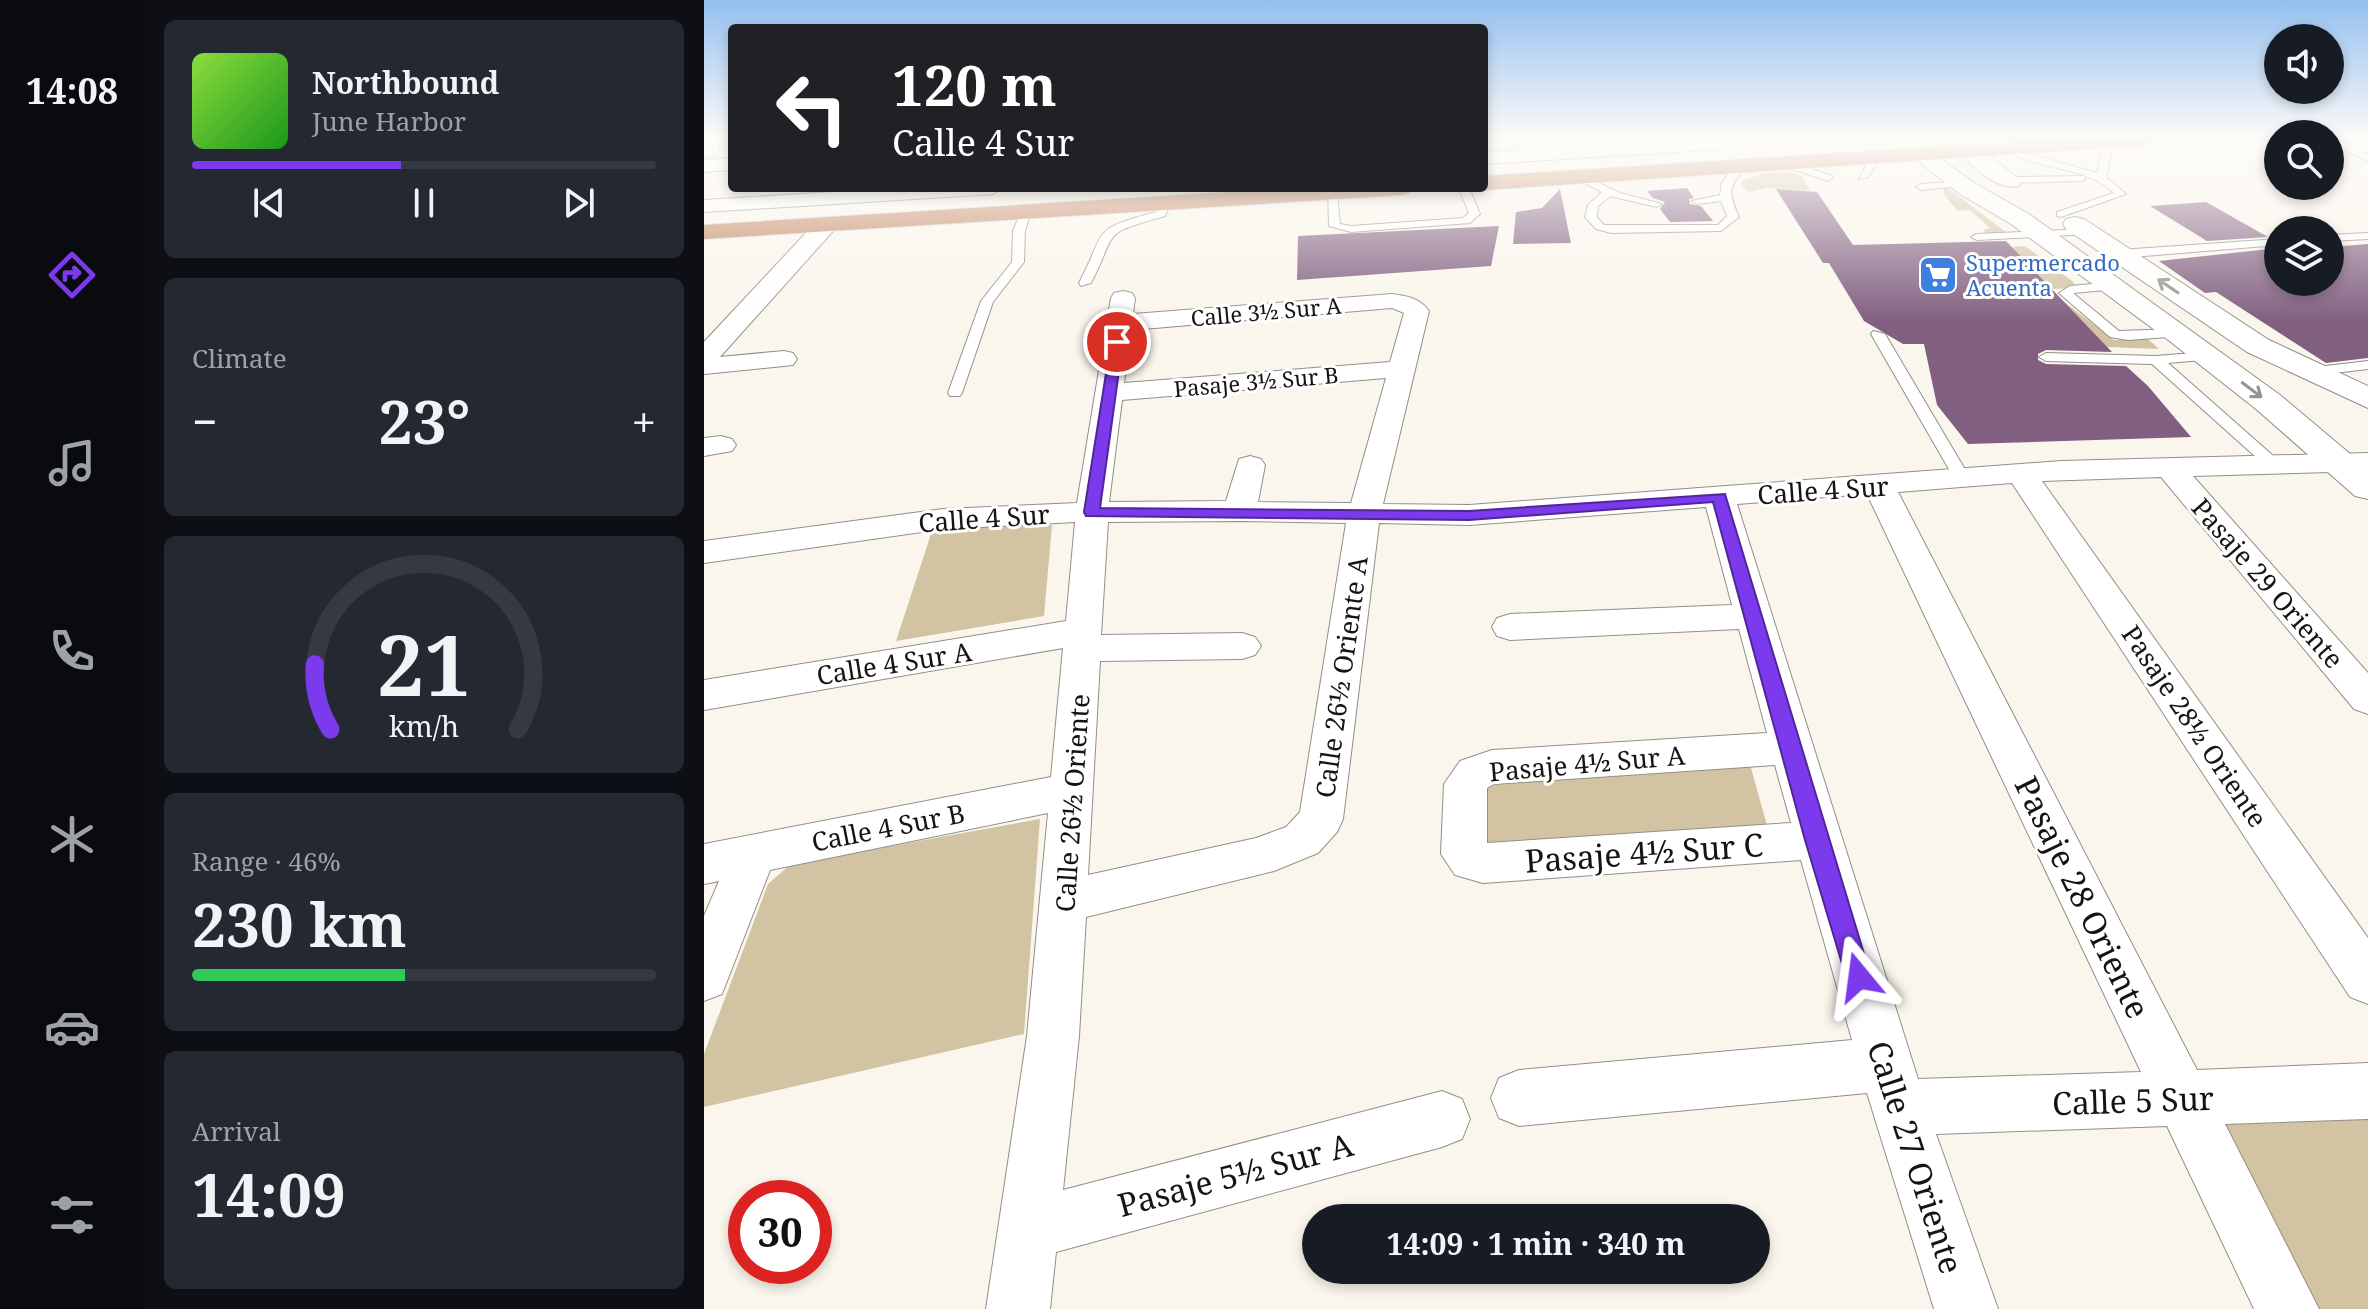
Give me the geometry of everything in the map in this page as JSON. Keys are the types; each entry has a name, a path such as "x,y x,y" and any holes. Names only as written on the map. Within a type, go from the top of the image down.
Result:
{"highway":[{"path":"704,222 1062,200"},
{"path":"704,232 1198,200"}],"main road":[{"path":"1987,200 2042,234 2354,462 2368,488"},
{"path":"2057,200 2068,205 2087,232 2233,330 2309,372 2368,398"},
{"path":"2172,330 2233,330"}],"street":[{"path":"704,206 795,200"},
{"path":"704,358 826,225"},
{"name":"Calle 3½ Sur A","path":"1122,310 1383,301 1412,305"},
{"name":"Calle 26½ Oriente A","path":"1065,901 1258,857 1302,840 1321,819 1364,513 1417,314 1412,305"},
{"name":"Calle 26½ Oriente","path":"1018,1309 1053,1036 1092,512 1122,310"},
{"path":"704,366 784,359"},
{"name":"Pasaje 3½ Sur B","path":"1109,393 1403,369"},
{"name":"Calle 4 Sur","path":"704,552 957,517 1240,511 1469,515 2021,473 2354,462"},
{"path":"1240,511 1250,465"},
{"name":"Pasaje 29 Oriente","path":"2168,466 2368,699"},
{"name":"Pasaje 28½ Oriente","path":"2021,473 2368,980"},
{"name":"Pasaje 28 Oriente","path":"1879,486 2287,1309"},
{"name":"Calle 27 Oriente","path":"1719,497 1816,840 1891,1086 1966,1309"},
{"path":"1510,627 1754,616"},
{"name":"Calle 4 Sur A","path":"704,695 1084,640 1242,646"},
{"name":"Pasaje 4½ Sur A","path":"1471,861 1464,854 1466,784 1475,773 1492,767 1792,748"},
{"name":"Calle 4 Sur B","path":"704,864 1073,790"},
{"name":"Pasaje 4½ Sur C","path":"1471,861 1483,863 1816,840"},
{"path":"704,977 753,854"},
{"name":"Calle 5 Sur","path":"1519,1098 1891,1086 2182,1098 2368,1091"},
{"name":"Pasaje 5½ Sur A","path":"1028,1229 1442,1119"}],"lane":[{"path":"1333,200 1335,226 1351,229 1466,221 1475,214 1469,200"},
{"path":"1599,200 1593,205 1591,217 1600,227 1669,231 1713,230 1727,224 1733,217 1726,200"},
{"path":"1640,200 1654,204 1669,231"},
{"path":"1697,201 1703,200"},
{"path":"2068,205 2100,200"},
{"path":"1085,283 1103,239 1125,223 1161,214 1166,202"},
{"path":"2068,205 2087,204"},
{"path":"955,393 987,301 1018,262 1016,242 1026,211"},
{"path":"1977,237 2087,232"},
{"path":"2344,237 2368,236"},
{"path":"2120,254 2264,243"},
{"path":"2113,286 2065,293 2115,334 2128,336 2172,330"},
{"path":"1878,334 1962,478"},
{"path":"2046,357 2156,360 2207,356"},
{"path":"2156,360 2273,464"},
{"path":"2309,372 2368,365"}],"shaded area":[{"path":"1948,200 1964,200 2007,233 1986,233 1983,230 1990,228 1970,210 1958,211"},
{"path":"2025,246 2078,288 2051,289 2011,247"},
{"path":"2063,301 2114,340 2148,339 2159,349 2107,347"},
{"path":"971,525 1052,525 1044,616 896,641 932,531"},
{"path":"1749,761 1770,836 1467,856 1467,775"},
{"path":"1040,819 1024,1034 704,1107 704,1054 768,884 791,864"},
{"path":"2368,1118 2368,1309 2315,1309 2214,1123"}],"building":[{"path":"1549,200 1562,200 1571,243 1513,244 1516,212 1542,208"},
{"path":"1659,200 1689,200 1690,204 1701,206 1713,221 1670,222 1660,209 1665,202"},
{"path":"1783,200 1822,200 1853,245 2006,241 2112,352 2046,350 2038,354 2038,360 2046,364 2126,366 2148,386 2191,437 1968,444 1937,405 1924,344 1903,344 1864,321 1829,263 1823,263"},
{"path":"2206,202 2264,237 2207,241 2150,206"},
{"path":"1499,226 1491,266 1297,280 1298,236"},
{"path":"2368,244 2368,358 2326,363 2216,292 2205,293 2159,261 2264,250 2264,296 2344,296 2344,246"}],"place":[{"name":"Supermercado Acuenta","path":"1938,275"}],"route":[{"path":"1117,342 1092,512 1469,515 1719,497 1816,840 1859,977"}]}
